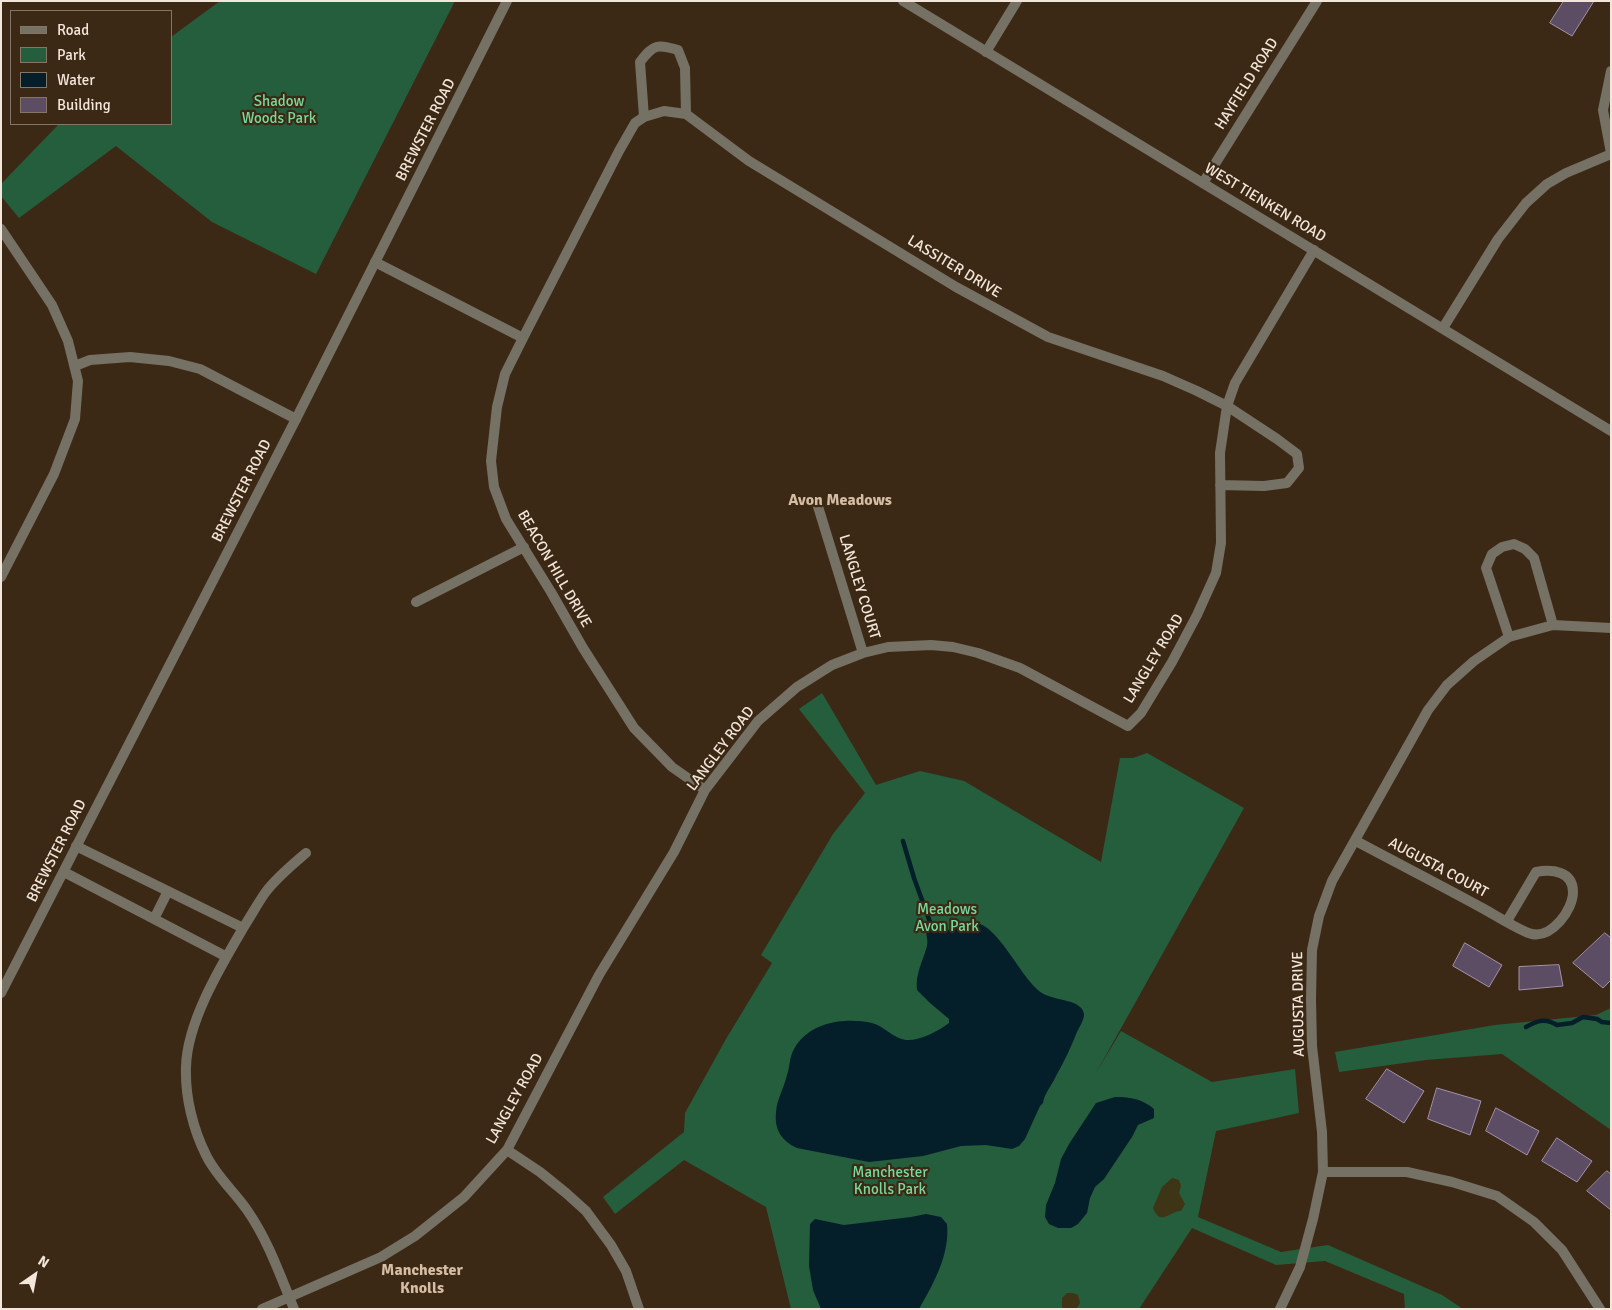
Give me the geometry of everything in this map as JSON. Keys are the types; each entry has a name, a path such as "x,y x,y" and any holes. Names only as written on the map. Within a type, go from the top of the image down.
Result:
{"street":[{"name":"BREWSTER ROAD","path":"1,993 296,419 507,1"},
{"name":"WEST TIENKEN ROAD","path":"903,1 1611,431"},
{"path":"986,52 1017,1"},
{"name":"HAYFIELD ROAD","path":"1203,183 1317,1"},
{"path":"375,262 523,338 619,150 635,122 644,117 640,62 650,50 662,45 678,50 685,68 686,114"},
{"path":"1443,328 1498,239 1526,203 1547,184 1566,173 1611,153 1603,110 1611,71"},
{"name":"LASSITER DRIVE","path":"644,117 664,110 686,114 757,166 956,287 1041,333 1084,350 1163,376 1227,406"},
{"path":"1,229 52,305 68,341 78,380 75,419 54,474 1,577"},
{"name":"LANGLEY ROAD","path":"262,1309 380,1257 416,1236 464,1197 507,1150 599,975 674,852 705,790 758,721 797,687 832,665 864,653 888,647 931,644 978,653 1020,668 1128,726 1141,713 1172,662 1197,615 1216,573 1221,543 1220,453 1227,406 1235,383 1314,250"},
{"name":"BEACON HILL DRIVE","path":"523,338 505,374 497,406 491,461 494,487 506,519 524,546 582,648 634,728 672,767 705,790"},
{"path":"74,366 90,360 130,357 169,362 206,372 296,419"},
{"path":"1220,485 1264,486 1287,482 1299,468 1297,454 1278,438 1227,406"},
{"name":"LANGLEY COURT","path":"816,500 864,653"},
{"path":"1509,637 1486,568 1492,554 1502,547 1514,544 1525,549 1534,558 1554,625"},
{"path":"416,602 524,546"},
{"name":"AUGUSTA DRIVE","path":"1280,1309 1300,1267 1323,1172 1322,1132 1312,1046 1312,950 1319,916 1332,881 1356,841 1408,744 1428,710 1447,685 1474,661 1509,637 1554,625 1611,628"},
{"name":"AUGUSTA COURT","path":"1356,841 1507,921 1532,934 1549,932 1564,916 1573,893 1571,881 1562,873 1550,870 1536,872 1507,921"},
{"path":"76,846 244,928"},
{"path":"294,1309 269,1249 247,1210 218,1175 207,1156 198,1135 186,1088 186,1066 194,1025 225,956 266,891 306,853"},
{"path":"64,872 225,956"},
{"path":"154,919 168,891"},
{"path":"507,1150 540,1172 586,1211 611,1245 626,1271 638,1309"},
{"path":"1323,1172 1407,1172 1452,1182 1497,1196 1534,1222 1562,1250 1600,1309"}],"green space":[{"name":"Shadow Woods Park","path":"220,1 455,1 316,274 212,222 116,146 19,218 1,196 1,184 58,125 172,125 172,36"},
{"path":"822,693 876,785 920,771 964,781 1101,862 1120,758 1133,758 1147,753 1244,808 1096,1073 1121,1031 1212,1082 1295,1069 1299,1113 1216,1131 1198,1217 1281,1252 1328,1245 1442,1295 1463,1309 1405,1309 1404,1294 1325,1261 1276,1265 1192,1228 1139,1309 791,1309 766,1207 684,1160 615,1214 603,1197 684,1132 685,1113 726,1039 772,963 761,955 833,834 865,793 799,709"},
{"path":"1611,1008 1611,1130 1502,1054 1426,1060 1339,1072 1335,1052 1495,1025 1596,1015"}],"sand":[{"path":"1172,1178 1179,1180 1181,1186 1179,1193 1185,1204 1181,1211 1162,1217 1156,1214 1153,1208 1162,1187"},
{"path":"1067,1293 1078,1295 1080,1303 1076,1309 1063,1309 1062,1298"}],"water":[{"path":"928,922 935,923 944,932 968,922 979,923 989,929 998,939 1033,985 1042,993 1073,1003 1082,1009 1084,1014 1082,1023 1025,1139 1019,1146 1012,1149 986,1145 961,1146 923,1156 869,1162 797,1148 791,1145 780,1134 776,1124 777,1107 792,1052 809,1033 818,1027 839,1021 861,1021 872,1023 902,1039 911,1040 929,1035 949,1023 949,1019 917,990 918,973 927,946 926,928"},
{"path":"1115,1097 1131,1098 1145,1103 1154,1109 1154,1118 1138,1125 1104,1179 1095,1187 1090,1198 1087,1213 1078,1224 1071,1228 1058,1228 1049,1224 1045,1217 1046,1205 1055,1183 1061,1159 1096,1103"},
{"path":"926,1214 941,1217 947,1224 947,1235 940,1268 919,1309 821,1309 813,1290 809,1266 810,1224 815,1219 844,1225"}],"building":[{"path":"1564,1 1594,1 1572,36 1550,23"},
{"path":"1605,933 1611,938 1611,980 1603,988 1573,963"},
{"path":"1465,943 1502,965 1489,987 1453,966"},
{"path":"1559,965 1563,986 1519,990 1519,967"},
{"path":"1387,1069 1424,1091 1404,1123 1366,1099"},
{"path":"1437,1088 1481,1101 1470,1135 1428,1119"},
{"path":"1496,1108 1539,1131 1527,1155 1486,1131"},
{"path":"1557,1138 1592,1161 1577,1182 1542,1161"},
{"path":"1607,1171 1611,1174 1611,1210 1587,1191"}],"waterway":[{"path":"903,841 930,922"},
{"path":"1526,1027 1542,1021 1549,1021 1557,1025 1572,1023 1583,1017 1611,1023"}],"district":[{"name":"Avon Meadows","path":"840,501"},
{"name":"Manchester Knolls","path":"422,1280"}],"park label":[{"name":"Meadows Avon Park","path":"947,918"},
{"name":"Manchester Knolls Park","path":"890,1182"}]}
